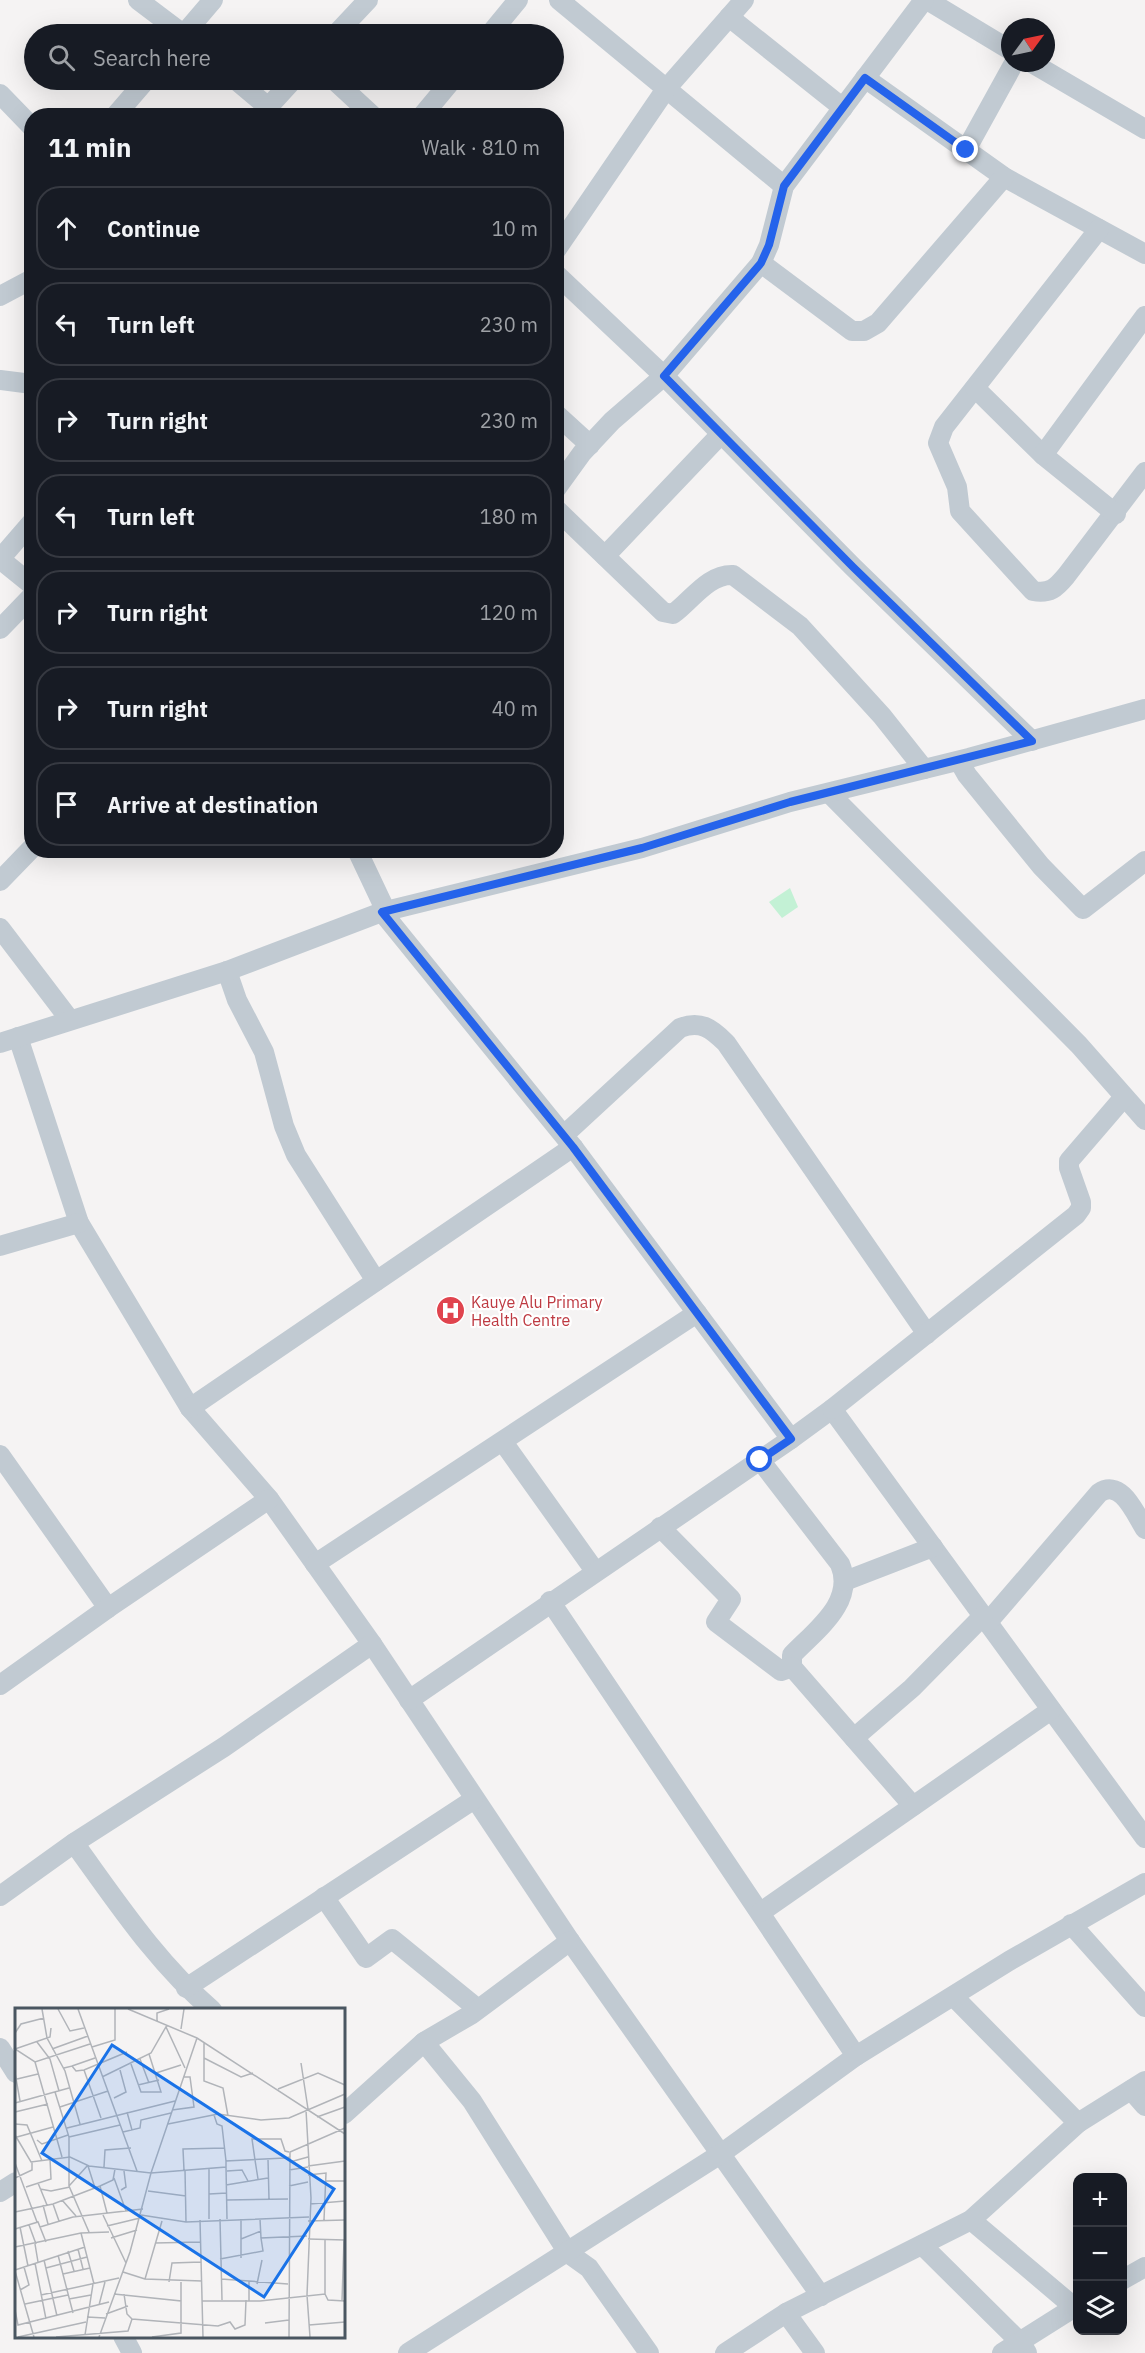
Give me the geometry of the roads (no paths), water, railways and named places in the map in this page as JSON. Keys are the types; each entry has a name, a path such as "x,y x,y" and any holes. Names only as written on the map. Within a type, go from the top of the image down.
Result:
{"street":[{"path":"138,0 170,24"},
{"path":"193,24 213,0"},
{"path":"345,24 368,0"},
{"path":"498,24 518,0"},
{"path":"559,0 784,186"},
{"path":"564,238 666,89 744,0"},
{"path":"564,479 612,421 664,376 761,263 769,245 784,186 925,0 1001,45"},
{"path":"729,17 843,108"},
{"path":"966,150 1009,72"},
{"path":"1047,72 1145,129"},
{"path":"865,78 1004,177 1145,254"},
{"path":"122,108 137,90"},
{"path":"245,90 261,108"},
{"path":"267,108 284,90"},
{"path":"345,90 364,108"},
{"path":"429,108 444,90"},
{"path":"0,94 24,119"},
{"path":"761,263 852,331 864,331 878,323 1004,177"},
{"path":"1100,229 944,427 938,443 957,487 960,511 1033,591 1045,593 1058,586 1116,514 1145,472"},
{"path":"564,282 664,376 1032,741"},
{"path":"0,296 24,283"},
{"path":"1043,454 1145,316"},
{"path":"0,380 24,383"},
{"path":"975,388 1043,454 1116,514"},
{"path":"564,421 590,445"},
{"path":"605,556 722,434"},
{"path":"564,517 663,612 673,614 712,579 721,575 733,575 800,626 882,716 924,769"},
{"path":"24,531 0,559 24,578"},
{"path":"0,629 24,604"},
{"path":"821,2296 570,1941 473,1800 372,1644 269,1499 190,1408 79,1223 9,1040 227,971 382,912 642,848 829,793 1032,741 1145,709"},
{"path":"959,760 967,775 1034,857 1083,909 1145,861"},
{"path":"829,793 1079,1046 1145,1120"},
{"path":"0,881 24,856"},
{"path":"361,858 383,905 382,912 568,1141 791,1439"},
{"path":"0,928 70,1020"},
{"path":"227,971 237,1000 264,1052 284,1126 296,1155 376,1281"},
{"path":"190,1408 376,1281 568,1141 680,1028 693,1023 711,1028 726,1043 927,1334"},
{"path":"409,1700 595,1570 791,1439 1076,1215 1081,1208 1081,1202 1069,1168 1069,1161 1124,1097"},
{"path":"0,1245 79,1223"},
{"path":"315,1564 697,1313"},
{"path":"832,1409 1145,1838"},
{"path":"502,1442 595,1570"},
{"path":"0,1455 108,1608"},
{"path":"760,1460 840,1564 845,1581 845,1591 834,1612 792,1655 792,1667 913,1806"},
{"path":"854,1738 912,1688 985,1619 1105,1488 1115,1488 1122,1494 1145,1529"},
{"path":"0,1685 108,1608 269,1499"},
{"path":"660,1527 731,1599 716,1622 781,1671 792,1667"},
{"path":"845,1581 933,1547"},
{"path":"550,1601 856,2056"},
{"path":"0,1896 74,1843 224,1747 372,1644"},
{"path":"761,1912 1051,1710"},
{"path":"186,1988 473,1800"},
{"path":"74,1843 148,1945 186,1988 210,2008"},
{"path":"408,2353 722,2153 856,2056 1071,1924 1142,1890"},
{"path":"324,1897 366,1958 392,1939 478,2009"},
{"path":"1071,1924 1145,2007"},
{"path":"345,2113 424,2042 478,2009 570,1941"},
{"path":"954,1997 1078,2123"},
{"path":"424,2042 472,2101 568,2253 589,2268 649,2353"},
{"path":"0,2048 15,2071"},
{"path":"725,2353 786,2313 971,2220 1078,2123 1138,2085 1145,2106"},
{"path":"0,2192 15,2183"},
{"path":"971,2220 1073,2304"},
{"path":"922,2245 1024,2348"},
{"path":"1127,2277 1145,2267"},
{"path":"1002,2353 1024,2348 1073,2308"},
{"path":"786,2313 815,2353"},
{"path":"124,2338 132,2353"}],"place":[{"name":"Kauye Alu Primary Health Centre","path":"450,1311"}]}
